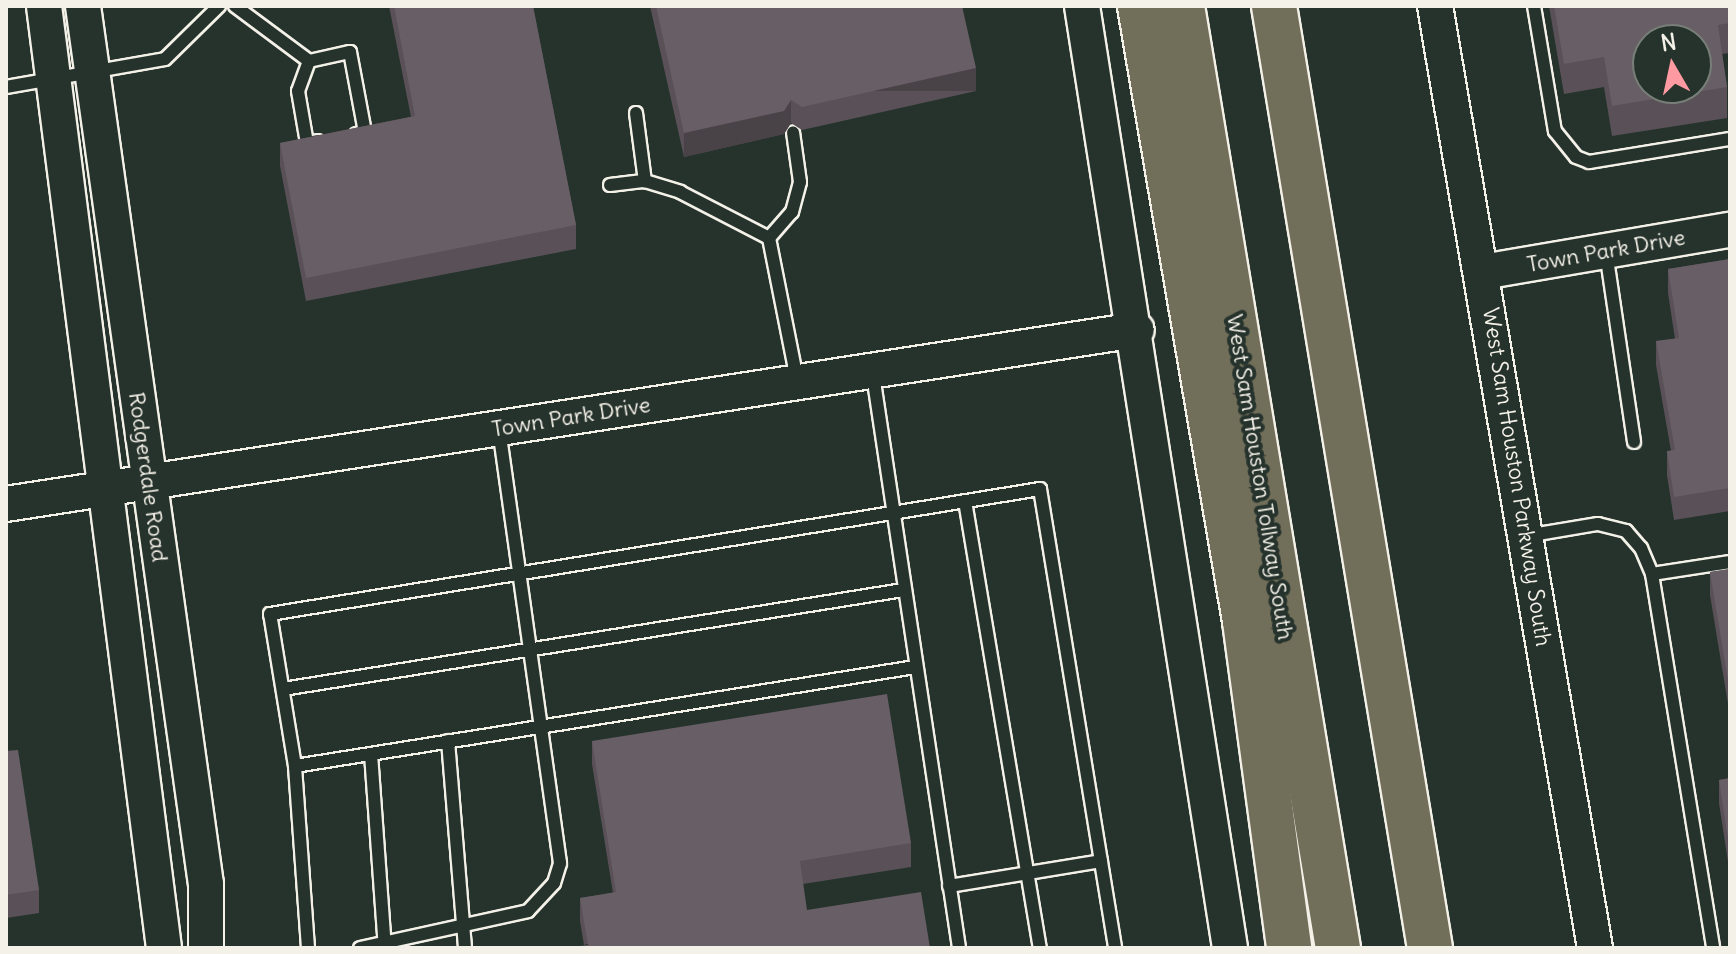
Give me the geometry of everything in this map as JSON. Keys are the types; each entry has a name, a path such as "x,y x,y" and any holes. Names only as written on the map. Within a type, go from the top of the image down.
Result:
{"highway":[{"path":"1140,6 1245,621 1289,948"},
{"name":"West Sam Houston Tollway South","path":"1182,6 1338,948"},
{"path":"1274,6 1430,948"}],"street":[{"name":"Rodgerdale Road","path":"44,6 111,487 164,948"},
{"name":"Rodgerdale Road","path":"83,6 206,884 206,948"},
{"path":"1082,6 1137,330 1230,948"},
{"name":"West Sam Houston Parkway South","path":"1435,6 1483,272 1595,948"},
{"name":"Town Park Drive","path":"1483,272 1730,230"},
{"name":"Town Park Drive","path":"6,504 1137,330"}],"lane":[{"path":"6,87 165,59 219,6"},
{"path":"235,6 309,61 350,52 365,132 307,143 298,91 309,61"},
{"path":"1534,6 1555,131 1576,157 1589,162 1730,139"},
{"path":"636,113 645,181"},
{"path":"769,238 792,212 800,182 793,132"},
{"path":"610,185 645,181 769,238"},
{"path":"769,238 798,383"},
{"path":"1606,251 1634,442"},
{"path":"872,371 959,948"},
{"path":"360,948 385,946 528,911 554,883 560,863 529,650 522,573 499,428"},
{"path":"308,948 295,766 270,614 1040,489 1115,948"},
{"path":"965,501 1040,948"},
{"path":"1526,536 1611,526 1641,548 1652,574 1713,948"},
{"path":"1652,574 1730,562"},
{"path":"283,689 903,590"},
{"path":"295,766 915,667"},
{"path":"448,741 465,948"},
{"path":"371,754 385,946"},
{"path":"949,886 1101,861"}],"building":[{"path":"394,6 533,6 576,225 306,278 280,143 415,116"},
{"path":"656,6 962,6 976,68 802,107 791,100 784,111 684,133"},
{"path":"1554,6 1730,6 1730,23 1718,25 1727,87 1712,89 1712,24 1632,24 1632,103 1612,106 1604,57 1564,64"},
{"path":"1730,259 1730,488 1674,497 1667,451 1675,450 1656,341 1679,338 1668,269"},
{"path":"1730,569 1730,693 1710,572"},
{"path":"887,694 911,843 800,861 807,910 921,892 930,948 566,948 588,945 580,898 616,892 592,741"},
{"path":"18,750 39,890 6,895 6,751"},
{"path":"1730,778 1730,852 1719,780"}]}
